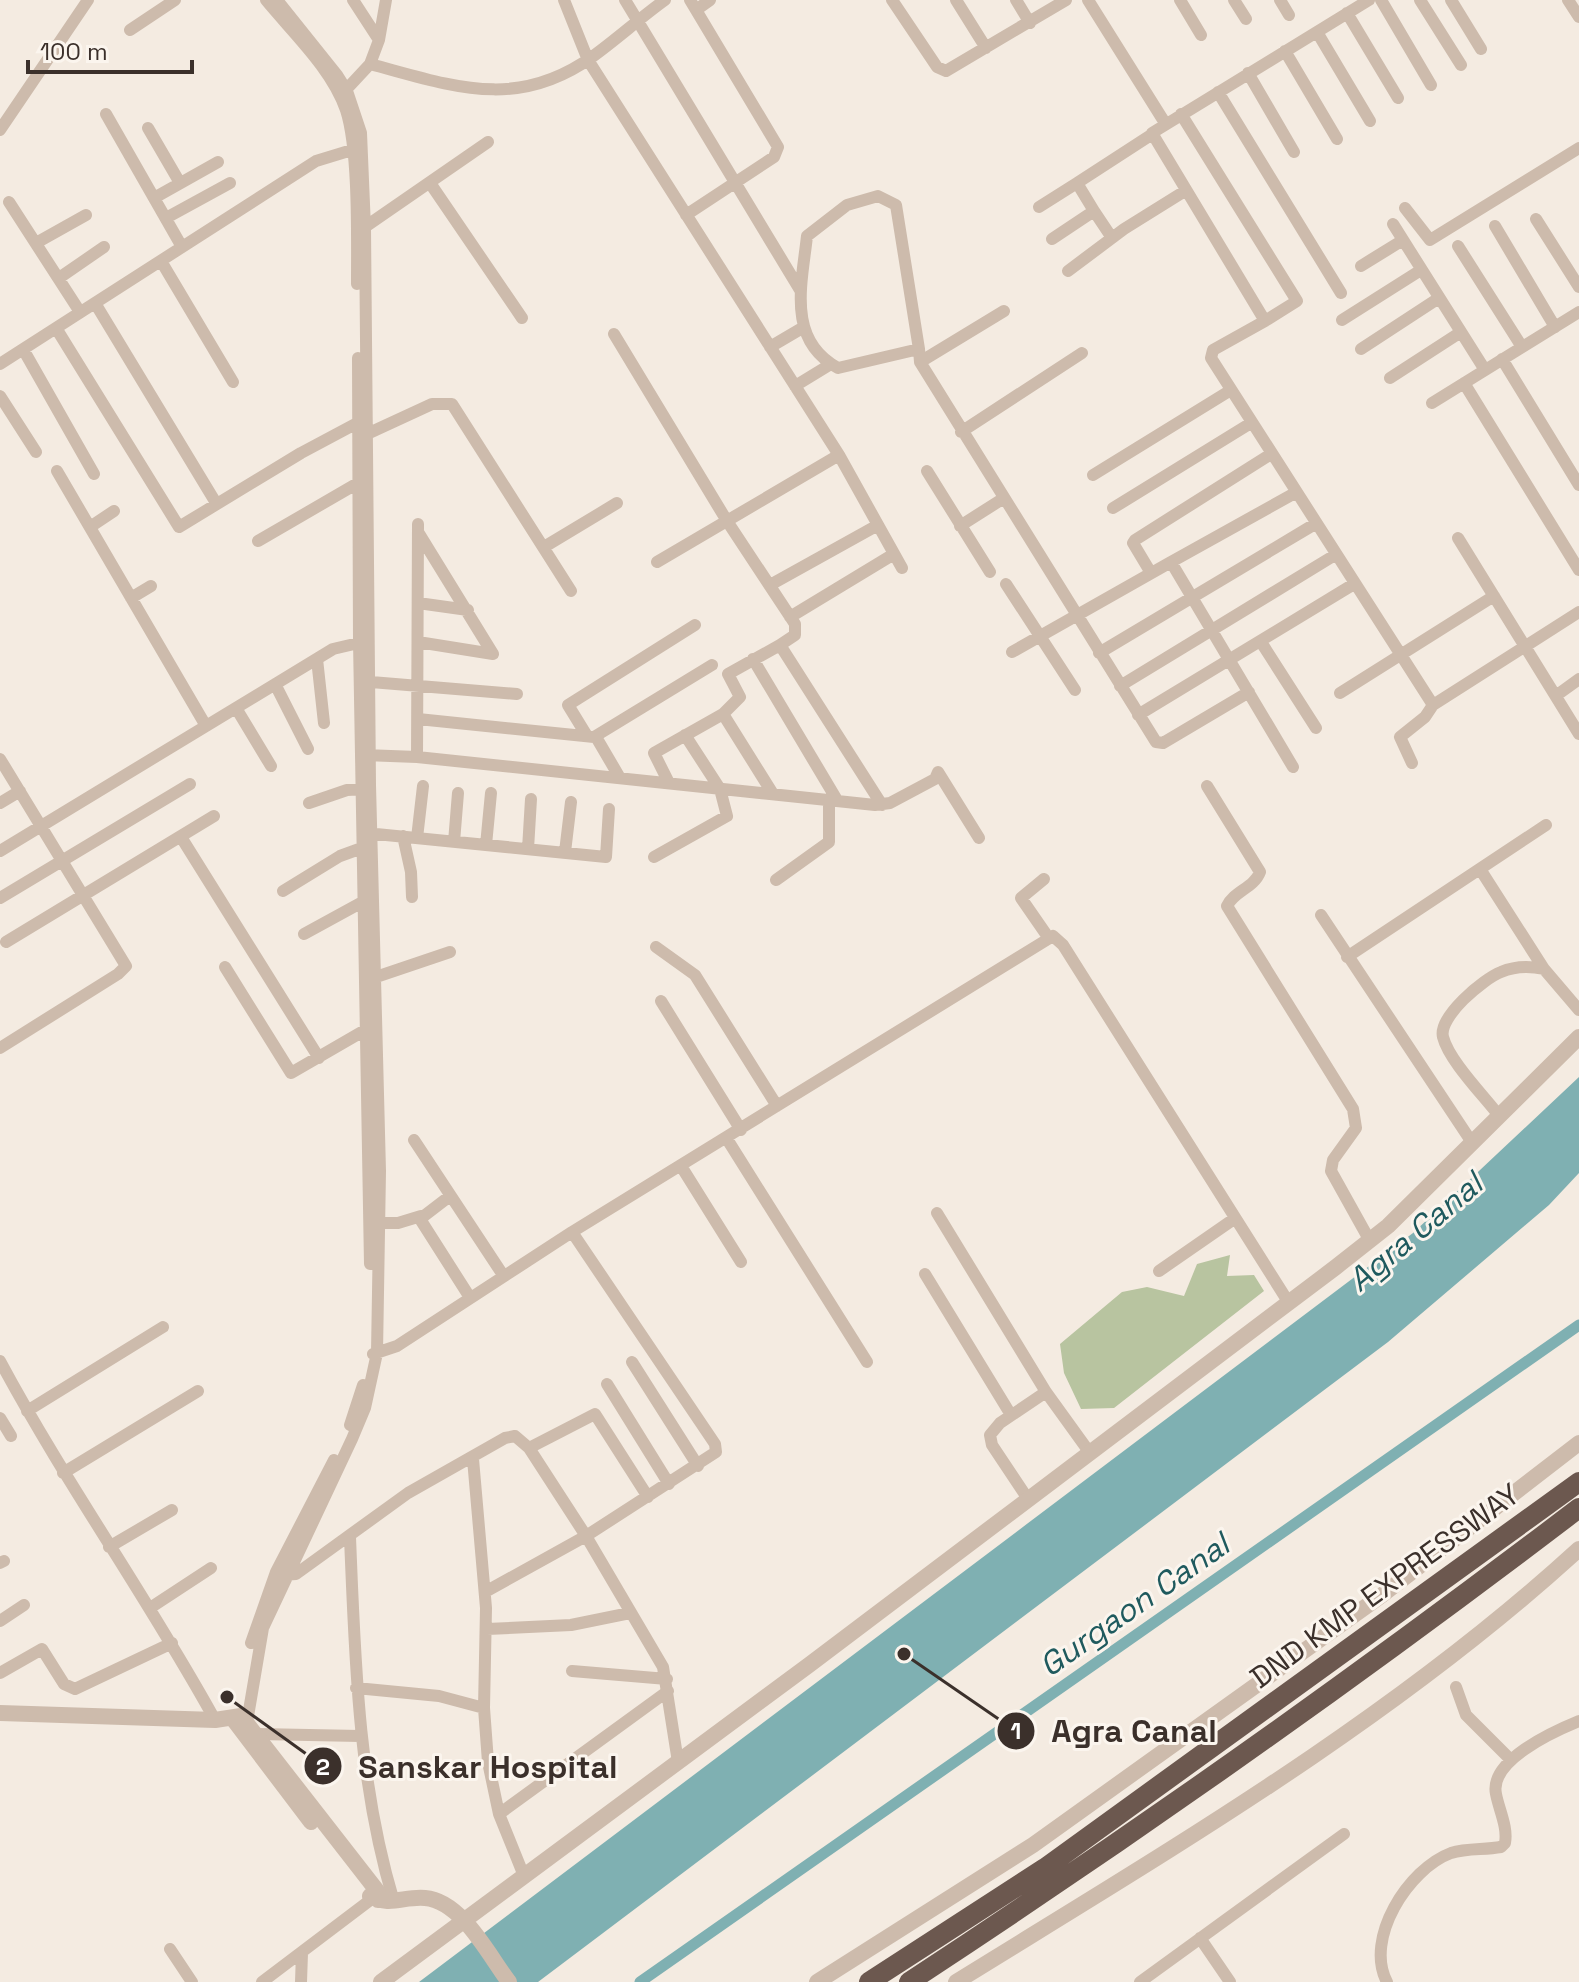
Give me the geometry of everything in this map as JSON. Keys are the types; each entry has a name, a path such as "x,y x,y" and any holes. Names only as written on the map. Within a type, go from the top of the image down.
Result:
{"highway":[{"name":"DND KMP EXPRESSWAY","path":"869,1982 1045,1868 1579,1482"},
{"name":"DND KMP EXPRESSWAY","path":"909,1982 1055,1886 1270,1735 1579,1508"}],"street":[{"path":"0,130 88,0"},
{"path":"130,30 175,0"},
{"path":"266,0 344,93 360,230"},
{"path":"277,0 344,93 361,133 361,489 372,973 373,1354 370,1391 352,1439 252,1635 244,1725 382,1900"},
{"path":"353,0 379,40"},
{"path":"344,93 370,64 379,40 386,0"},
{"path":"564,0 588,60 839,455 902,568"},
{"path":"625,0 800,290"},
{"path":"370,64 435,81 516,91 551,81 588,60 665,0"},
{"path":"686,215 774,157 778,147 693,5 710,0"},
{"path":"892,0 941,70 951,69 1064,1"},
{"path":"956,0 986,48"},
{"path":"1016,0 1030,23"},
{"path":"1088,0 1165,123"},
{"path":"1180,0 1201,35"},
{"path":"1234,0 1246,19"},
{"path":"1280,0 1289,15"},
{"path":"1039,207 1165,123 1369,0"},
{"path":"1381,0 1431,85"},
{"path":"1420,0 1461,65"},
{"path":"1451,0 1481,49"},
{"path":"1568,0 1579,17"},
{"path":"1347,13 1398,98"},
{"path":"1317,32 1370,121"},
{"path":"1285,51 1337,139"},
{"path":"1248,73 1294,152"},
{"path":"1218,92 1341,293"},
{"path":"106,114 182,247"},
{"path":"1181,114 1297,301 1211,352 1211,358 1433,705"},
{"path":"148,128 180,183"},
{"path":"1151,135 1265,321"},
{"path":"360,230 488,142"},
{"path":"1405,208 1430,240 1579,148"},
{"path":"0,364 316,161 352,150"},
{"path":"154,198 218,162"},
{"path":"166,218 230,183"},
{"path":"430,183 522,318"},
{"path":"1077,183 1112,238"},
{"path":"1068,271 1112,238 1185,191"},
{"path":"1004,311 920,356 838,368 831,364 804,327 798,307 807,236 847,205 878,196 896,205 920,356 961,432 1159,745 1249,692"},
{"path":"9,202 80,312"},
{"path":"1052,239 1094,211"},
{"path":"36,243 86,215"},
{"path":"1536,219 1579,287"},
{"path":"1393,224 1485,370"},
{"path":"1495,226 1555,327"},
{"path":"1361,266 1403,240"},
{"path":"1458,246 1522,347"},
{"path":"59,278 104,247"},
{"path":"161,261 233,382"},
{"path":"1342,320 1421,270"},
{"path":"1361,349 1439,298"},
{"path":"95,303 216,503"},
{"path":"1432,403 1579,312"},
{"path":"770,347 804,327"},
{"path":"56,328 179,527 363,420"},
{"path":"1390,378 1461,332"},
{"path":"614,334 727,521 797,629 795,635 780,645 728,674 740,695 723,714 654,753 669,783"},
{"path":"23,349 94,474"},
{"path":"961,432 1082,353"},
{"path":"1502,359 1579,484"},
{"path":"795,386 831,364"},
{"path":"1464,383 1579,570"},
{"path":"1093,475 1231,390"},
{"path":"0,396 36,452"},
{"path":"367,434 432,404 452,404 571,591"},
{"path":"361,489 367,434 363,420"},
{"path":"1113,508 1251,423"},
{"path":"1151,573 1133,543 1135,540 1271,454"},
{"path":"657,562 839,455"},
{"path":"57,471 206,726"},
{"path":"927,471 990,572"},
{"path":"258,541 361,489"},
{"path":"1012,652 1295,493"},
{"path":"960,526 1004,498"},
{"path":"544,547 617,503"},
{"path":"90,527 114,511"},
{"path":"1099,653 1315,524"},
{"path":"770,585 878,525"},
{"path":"417,757 418,528 493,654 418,642"},
{"path":"1458,538 1579,734"},
{"path":"790,617 894,554"},
{"path":"1120,686 1335,555"},
{"path":"1171,562 1293,767"},
{"path":"1006,584 1075,690"},
{"path":"1138,715 1354,584"},
{"path":"131,598 151,586"},
{"path":"1340,693 1494,596"},
{"path":"418,603 468,610"},
{"path":"1412,763 1400,744 1400,737 1425,717 1433,705 1579,612"},
{"path":"620,778 568,705 695,625"},
{"path":"0,851 338,646 365,641"},
{"path":"365,641 371,682 366,755"},
{"path":"1261,642 1316,728"},
{"path":"780,645 882,805"},
{"path":"317,659 324,723"},
{"path":"753,659 833,800 829,842 776,880"},
{"path":"418,719 592,736 712,665"},
{"path":"1557,695 1579,679"},
{"path":"371,682 517,694"},
{"path":"275,684 308,749"},
{"path":"236,708 271,766"},
{"path":"723,714 773,794"},
{"path":"654,857 724,821 727,810 720,789 685,735"},
{"path":"366,755 417,757 882,805 935,779 938,772 979,838"},
{"path":"0,759 125,962 124,969 0,1048"},
{"path":"0,898 190,784"},
{"path":"417,838 423,786"},
{"path":"1207,786 1260,872 1253,884 1232,897 1227,906 1353,1109 1356,1128 1333,1160 1331,1171 1370,1241"},
{"path":"309,803 334,793 366,789"},
{"path":"0,803 20,791"},
{"path":"454,842 458,793"},
{"path":"486,845 491,793"},
{"path":"528,849 531,799"},
{"path":"565,852 571,802"},
{"path":"367,833 606,857 609,809"},
{"path":"6,942 214,816"},
{"path":"1347,957 1546,825"},
{"path":"367,833 362,848 369,898"},
{"path":"403,836 411,872 412,897"},
{"path":"181,837 319,1058"},
{"path":"283,891 340,856 362,848"},
{"path":"1480,869 1544,969 1579,1010"},
{"path":"1044,879 1021,898 1048,937"},
{"path":"304,934 369,898"},
{"path":"1321,915 1473,1144"},
{"path":"373,1354 397,1346 469,1296 727,1139 1048,937 1057,937 1063,945 1289,1303"},
{"path":"656,947 695,975 777,1106"},
{"path":"372,973 450,952"},
{"path":"225,967 289,1072 370,1037"},
{"path":"1500,1117 1449,1050 1442,1027 1475,989 1501,971 1522,967 1544,969"},
{"path":"661,1001 741,1130"},
{"path":"381,1982 468,1926 524,1876 1370,1241 1473,1144 1579,1037"},
{"path":"727,1139 867,1362"},
{"path":"414,1140 503,1275"},
{"path":"681,1166 741,1262"},
{"path":"374,1223 398,1223 421,1216 450,1196"},
{"path":"937,1213 1046,1392 1090,1453"},
{"path":"421,1216 469,1296"},
{"path":"1159,1271 1234,1219"},
{"path":"485,1592 586,1536 716,1452 715,1444 572,1232"},
{"path":"925,1274 1011,1415"},
{"path":"27,1411 163,1327"},
{"path":"0,1361 63,1473 172,1643 215,1720"},
{"path":"632,1362 698,1466"},
{"path":"607,1384 669,1484"},
{"path":"63,1473 198,1391"},
{"path":"1028,1499 991,1440 994,1429 1046,1392"},
{"path":"529,1448 595,1414 648,1497"},
{"path":"0,1418 11,1436"},
{"path":"281,1575 350,1537 408,1493 512,1436 529,1448 586,1536 668,1685 678,1762"},
{"path":"817,1982 1033,1845 1382,1595 1579,1443"},
{"path":"473,1459 487,1629 484,1708 488,1762 499,1814 524,1876"},
{"path":"109,1547 172,1510"},
{"path":"350,1537 360,1736 382,1900"},
{"path":"956,1982 1304,1764 1530,1594 1579,1549"},
{"path":"150,1608 211,1568"},
{"path":"0,1621 24,1605"},
{"path":"487,1629 571,1625 630,1613"},
{"path":"0,1673 42,1649 64,1684 75,1689 172,1643"},
{"path":"572,1671 668,1685"},
{"path":"499,1814 668,1685"},
{"path":"1456,1687 1466,1715 1510,1759"},
{"path":"356,1688 439,1696 484,1708"},
{"path":"0,1713 215,1720 360,1736"},
{"path":"1387,1982 1380,1964 1380,1937 1399,1901 1424,1871 1450,1853 1501,1847 1505,1843 1494,1783 1500,1769 1510,1759 1579,1721"},
{"path":"1140,1982 1344,1834"},
{"path":"262,1982 382,1900 431,1899 468,1926 509,1982"},
{"path":"1200,1938 1230,1982"},
{"path":"170,1949 192,1982"},
{"path":"301,1982 302,1953"}],"green space":[{"path":"1230,1255 1227,1276 1254,1275 1264,1291 1114,1408 1081,1409 1064,1373 1060,1344 1122,1292 1147,1287 1184,1296 1197,1264"}],"water":[{"path":"1579,1077 1579,1173 1549,1205 1388,1342 538,1982 419,1982 1413,1233"}],"waterway":[{"name":"Gurgaon Canal","path":"640,1982 1579,1325"}],"place":[{"name":"Agra Canal","path":"904,1654"},
{"name":"Sanskar Hospital","path":"227,1697"}]}
